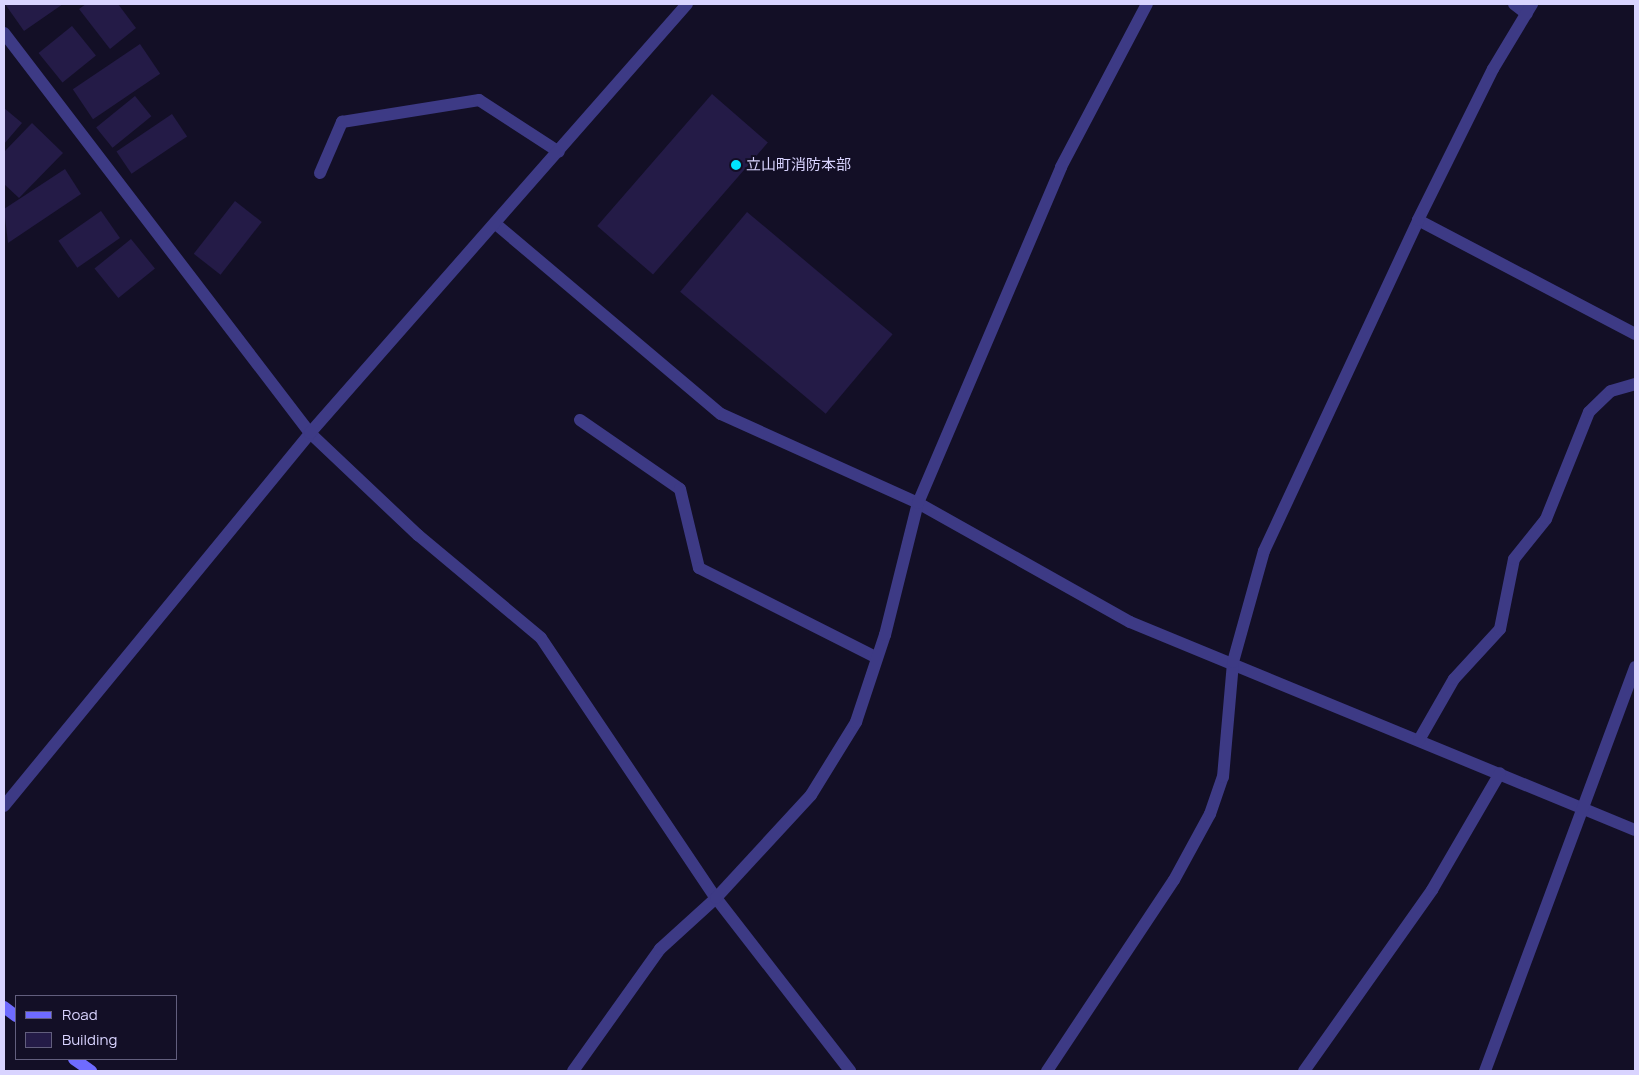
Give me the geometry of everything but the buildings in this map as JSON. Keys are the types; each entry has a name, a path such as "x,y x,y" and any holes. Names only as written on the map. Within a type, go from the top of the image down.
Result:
{"main road":[{"path":"4,1007 15,1015"},
{"path":"75,1060 91,1071"}],"street":[{"path":"4,806 310,434 497,224 687,4"},
{"path":"573,1071 660,949 716,898 811,794 856,722 877,658 918,503 1061,167 1147,4"},
{"path":"1047,1071 1174,880 1210,814 1223,777 1233,662 1264,551 1418,220 1493,69 1530,9 1514,4"},
{"path":"4,33 310,434 418,535 541,638 716,898 850,1071"},
{"path":"320,173 342,122 480,100 559,152"},
{"path":"1418,220 1635,333"},
{"path":"497,224 721,414 918,503 1130,622 1233,662 1635,830"},
{"path":"1419,740 1454,680 1500,629 1514,559 1546,519 1588,412 1611,391 1635,384"},
{"path":"580,420 680,489 699,568 877,658"},
{"path":"1485,1071 1585,809 1635,667"},
{"path":"1304,1071 1432,890 1500,774"}],"place":[{"name":"立山町消防本部","path":"736,165"}]}
